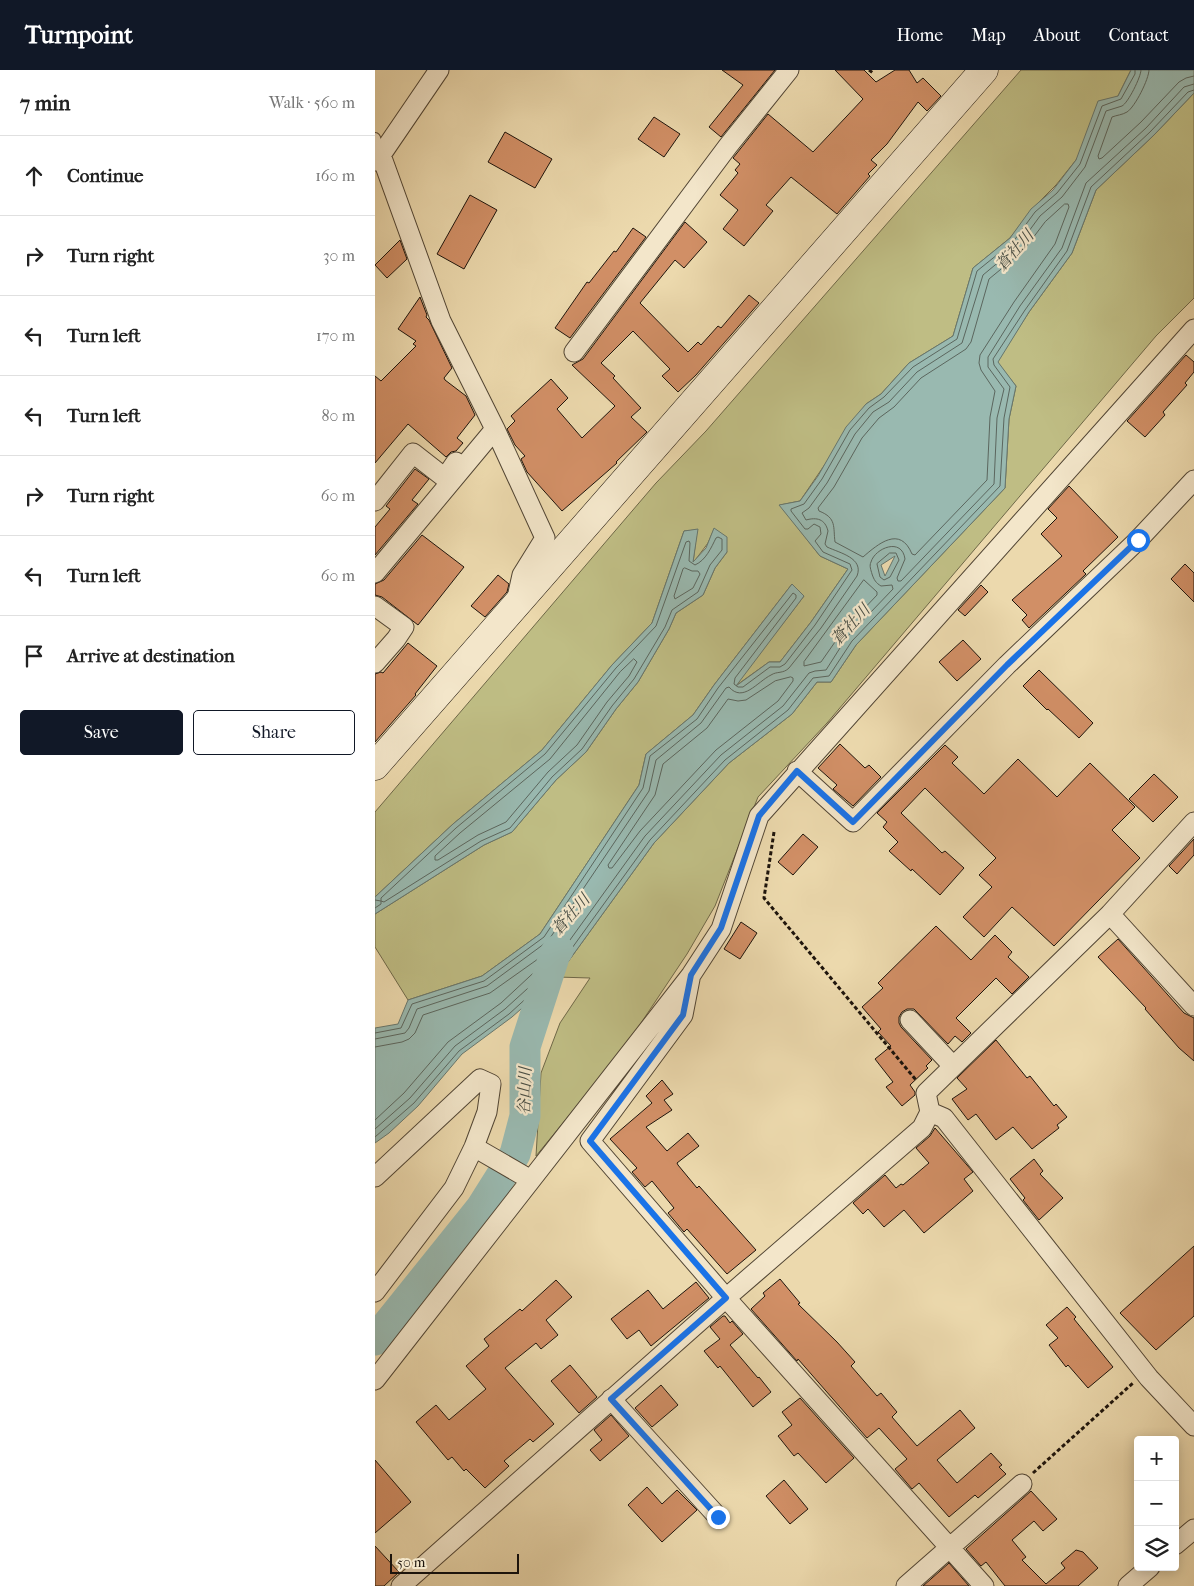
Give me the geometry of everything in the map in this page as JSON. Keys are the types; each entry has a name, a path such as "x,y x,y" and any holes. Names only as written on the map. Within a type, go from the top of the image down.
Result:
{"street":[{"path":"439,70 377,151 441,321 545,538 522,575 516,606"},
{"path":"574,352 728,146 789,70"},
{"path":"375,766 984,70"},
{"path":"375,1380 691,975 721,928 759,816 797,771 1194,329"},
{"path":"375,501 413,453 445,478 491,423"},
{"path":"375,573 491,423"},
{"path":"797,771 853,822 1007,665 1138,540 1194,480"},
{"path":"375,606 404,627 375,663"},
{"path":"412,1582 611,1399 923,1128 930,1112 926,1093 1110,914 1194,822"},
{"path":"1110,914 1194,1006"},
{"path":"691,975 683,1015 590,1141 726,1298 984,1586"},
{"path":"910,1020 953,1066"},
{"path":"375,1177 480,1078 491,1084 487,1112 474,1147 454,1188 375,1292"},
{"path":"930,1112 944,1118 1145,1372 1194,1426"},
{"path":"474,1147 531,1179"},
{"path":"611,1399 718,1517"},
{"path":"906,1586 1022,1484"},
{"path":"1179,1542 1194,1529"},
{"path":"1128,1586 1145,1571"}],"path":[{"path":"774,829 764,898 926,1093"},
{"path":"1022,1484 1145,1372"}],"shaded area":[{"path":"1021,70 1131,70 1118,96 1076,160 1010,238 973,268 953,336 909,363 881,394 866,404 800,501 780,505 820,556 848,569 780,662 769,662 734,687 804,596 792,584 693,715 646,754 639,785 540,934 482,976 408,1000 375,947 375,914 484,845 512,832 556,780 586,752 616,709 638,682 669,629 676,613 703,595 715,568 727,552 714,529 708,543 693,563 697,530 684,531 652,623 612,665 542,750 453,824 375,897 375,812 656,483 706,431"},
{"path":"1194,93 1194,298 1156,336 827,723 758,797 715,906 687,954 627,1044 536,1156 541,1073 560,1023 590,978 557,977 654,843 729,763 792,714 817,682 831,682 856,645 1005,488 1009,419 1016,386 997,362 1029,312 1072,253 1096,190 1154,135"}],"water":[{"name":"蒼社川","path":"1131,70 1194,70 1194,93 1154,135 1096,190 1072,253 1029,312 998,362 1016,386 1009,419 1005,488 856,645 831,682 817,682 792,714 729,763 654,843 557,977 512,1017 462,1054 418,1106 389,1133 375,1143 375,1028 398,1024 408,1000 482,976 540,934 639,785 646,754 693,715 792,584 804,596 736,686 769,662 780,662 848,569 820,556 779,505 800,501 818,476 846,427 866,404 881,394 909,363 953,336 973,268 1010,238 1031,209 1053,190 1076,160 1098,101 1118,96","holes":["895,556 885,576 881,565"]},
{"path":"714,528 727,537 727,552 715,568 703,595 676,613 669,629 638,682 616,709 586,752 556,780 512,832 484,845 375,914 375,897 453,824 542,750 612,665 652,623 684,531 698,529 693,562 706,548"}],"building":[{"path":"722,70 775,70 721,137 709,127 743,85"},
{"path":"835,70 864,70 876,82 895,70 909,70 917,83 923,78 941,96 927,111 918,102 887,144 871,160 877,165 868,174 870,176 837,214 791,177 766,205 773,211 744,246 723,229 738,210 720,195 738,173 735,170 740,164 733,158 768,114 813,152 863,99"},
{"path":"654,117 680,134 664,157 638,139"},
{"path":"505,132 552,159 535,188 488,162"},
{"path":"470,195 497,210 464,269 437,254"},
{"path":"685,222 707,242 684,268 675,260 640,303 688,352 698,342 701,345 718,326 721,328 749,295 759,303 696,375 678,392 662,376 670,369 633,331 601,363 615,376 613,378 641,408 631,417 647,432 617,463 562,511 527,472 521,459 525,456 515,445 507,429 515,421 511,416 551,379 568,398 557,409 582,438 615,406 572,365 583,359"},
{"path":"633,228 646,237 570,338 555,328 587,282 589,283 614,251 616,252"},
{"path":"400,240 407,259 387,278 375,265"},
{"path":"420,297 427,315 426,317 452,368 444,378 466,396 475,415 457,438 463,443 456,451 451,452 446,457 408,424 375,463 375,376 381,381 416,346 413,344 416,341 398,329"},
{"path":"1186,355 1194,362 1194,372 1185,383 1187,385 1163,412 1165,415 1145,437 1127,421"},
{"path":"415,469 429,479 412,500 418,504 375,555 375,527 390,509 386,506"},
{"path":"1069,486 1118,537 1083,571 1086,574 1029,628 1022,620 1027,615 1012,600 1062,556 1041,534 1057,518 1048,509"},
{"path":"422,535 464,567 418,625 382,597 375,595 375,584 384,580"},
{"path":"1185,564 1194,573 1194,602 1171,579"},
{"path":"498,575 509,584 507,592 485,617 471,606"},
{"path":"981,585 988,592 965,616 958,610"},
{"path":"963,640 981,659 957,681 939,662"},
{"path":"408,643 437,666 416,695 375,742 375,674 383,673"},
{"path":"1039,670 1093,723 1079,738 1023,686"},
{"path":"840,744 865,768 869,765 881,777 853,806 833,789 837,785 818,768"},
{"path":"945,745 958,757 952,763 984,794 1018,759 1057,797 1090,763 1135,807 1112,830 1140,858 1054,946 1012,907 984,937 963,917 992,887 979,875 996,858 925,788 901,813 942,853 945,851 964,868 940,895 889,851 898,842 883,827 887,822 877,813"},
{"path":"1154,774 1178,797 1153,822 1129,799"},
{"path":"803,834 818,847 793,875 778,862"},
{"path":"1194,839 1194,855 1177,874 1169,866"},
{"path":"741,922 757,933 740,959 724,949"},
{"path":"936,926 971,960 995,935 1012,952 1008,957 1029,977 1012,994 996,978 956,1018 971,1033 962,1042 955,1036 948,1044 914,1009 907,1009 902,1012 899,1017 901,1027 932,1060 926,1066 928,1068 910,1085 915,1095 902,1106 886,1087 893,1082 875,1059 891,1046 878,1032 881,1029 862,1007 883,988 878,983"},
{"path":"1118,939 1184,1013 1194,1018 1194,1061 1179,1048 1146,1008 1098,957"},
{"path":"996,1040 1027,1078 1030,1076 1054,1106 1056,1104 1067,1117 1057,1125 1059,1128 1032,1149 1013,1127 996,1140 976,1114 968,1120 952,1099 967,1089 957,1078"},
{"path":"662,1080 673,1094 664,1100 672,1110 646,1127 667,1151 688,1133 699,1146 677,1163 678,1165 697,1188 699,1186 756,1250 727,1274 687,1229 684,1232 668,1213 674,1208 652,1181 645,1187 632,1172 637,1168 610,1139 652,1103 646,1096"},
{"path":"935,1128 973,1172 964,1179 973,1191 924,1233 904,1210 884,1227 868,1209 863,1214 853,1203 885,1175 896,1188 901,1184 903,1185 929,1163 916,1148 930,1136"},
{"path":"1034,1159 1043,1171 1040,1174 1063,1198 1039,1220 1023,1200 1025,1198 1010,1179"},
{"path":"1194,1246 1194,1316 1156,1350 1120,1313"},
{"path":"780,1279 800,1303 798,1304 855,1362 851,1366 877,1396 881,1393 897,1412 892,1417 917,1446 960,1410 975,1428 937,1460 957,1483 991,1453 1002,1465 999,1467 1006,1474 978,1498 975,1495 949,1517 919,1483 912,1489 895,1469 907,1459 879,1428 867,1438 798,1359 797,1361 751,1309 765,1296 763,1293"},
{"path":"556,1280 572,1297 546,1320 558,1335 541,1349 536,1343 505,1368 554,1424 533,1442 530,1439 504,1461 509,1466 485,1488 466,1469 464,1471 452,1457 448,1460 416,1422 436,1405 449,1420 486,1389 466,1366 489,1346 484,1339 520,1309 522,1311"},
{"path":"696,1282 709,1298 651,1346 639,1330 627,1339 611,1319 648,1290 663,1309"},
{"path":"1067,1307 1076,1317 1074,1319 1113,1367 1088,1388 1068,1365 1066,1367 1049,1345 1058,1338 1046,1325"},
{"path":"723,1316 730,1323 732,1321 743,1334 730,1345 771,1392 753,1407 720,1366 718,1368 704,1351 720,1339 710,1327"},
{"path":"570,1365 597,1397 579,1413 551,1381"},
{"path":"661,1385 678,1405 652,1427 635,1408"},
{"path":"800,1398 854,1458 826,1483 798,1453 794,1456 778,1436 792,1425 782,1412"},
{"path":"611,1415 629,1436 600,1461 590,1450 602,1440 594,1430"},
{"path":"375,1460 411,1502 375,1533"},
{"path":"784,1480 808,1509 790,1524 766,1496"},
{"path":"647,1487 662,1504 677,1490 697,1510 662,1542 628,1505"},
{"path":"1031,1491 1057,1519 1043,1531 1034,1521 1012,1540 1026,1557 1022,1560 1046,1584 1065,1568 1061,1563 1076,1550 1083,1552 1098,1568 1078,1586 1005,1586 986,1562 981,1566 966,1549"},
{"path":"375,1546 399,1572 384,1586 375,1586"},
{"path":"949,1563 969,1586 923,1586"}],"waterway":[{"name":"谷山川","path":"375,1340 481,1208 515,1154 525,1116 525,1047 555,954 558,950"}],"route":[{"path":"718,1517 611,1399 726,1298 590,1141 683,1015 691,975 721,928 759,816 797,771 853,822 974,701 1007,665 1138,540"}]}
